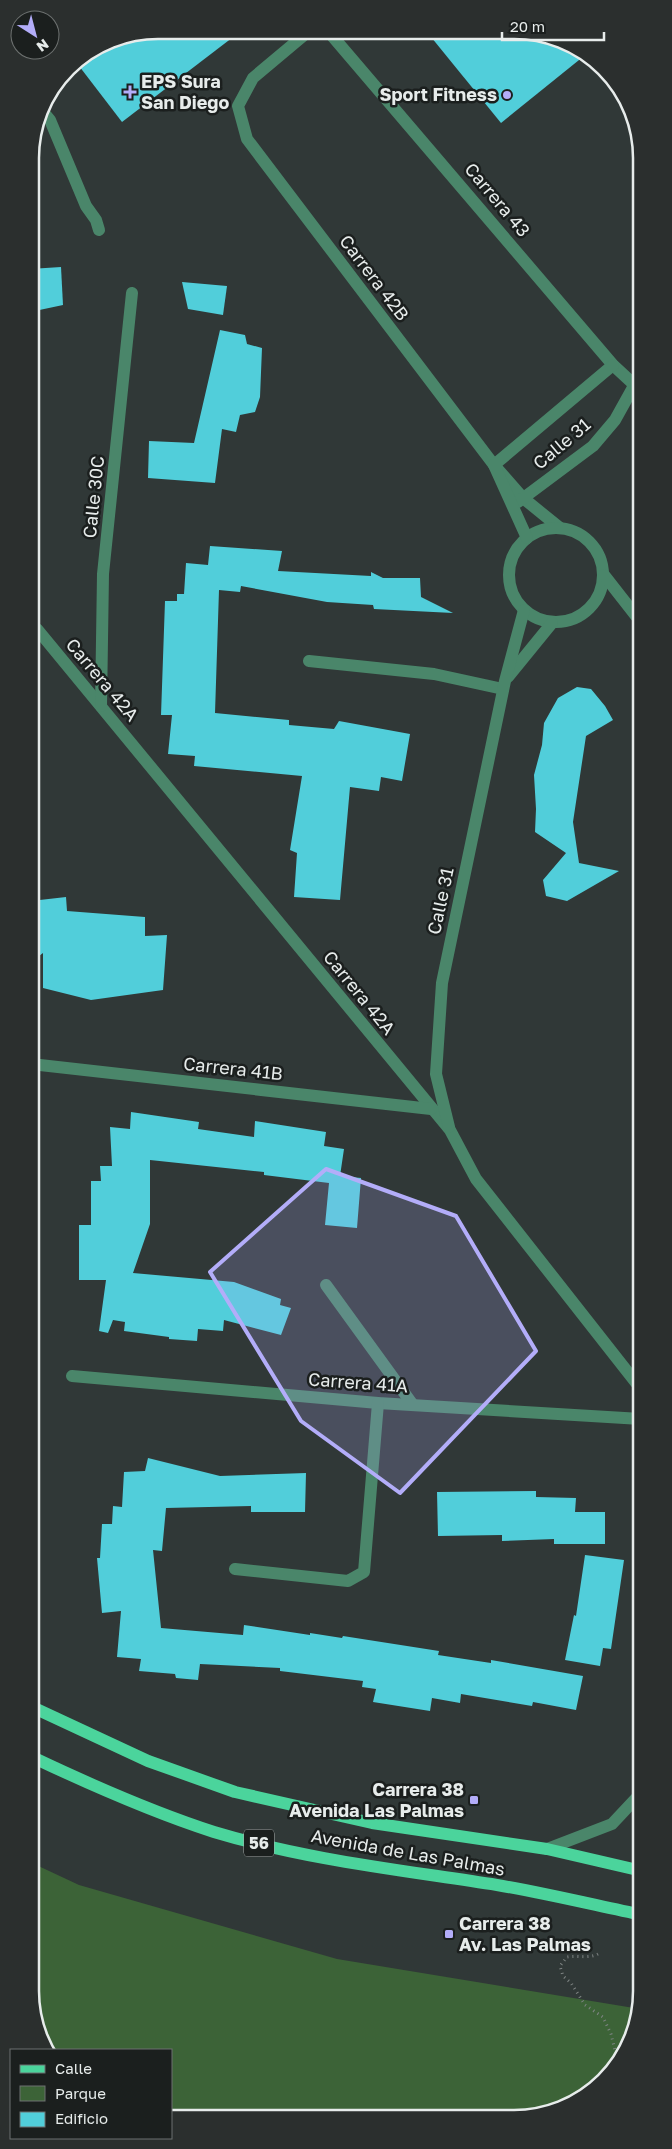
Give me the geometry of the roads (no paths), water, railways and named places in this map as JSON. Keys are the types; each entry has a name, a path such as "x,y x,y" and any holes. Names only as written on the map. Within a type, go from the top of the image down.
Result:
{"main road":[{"name":"Avenida de Las Palmas","path":"39,1710 148,1761 235,1792 372,1823 547,1849 633,1869"},
{"name":"Avenida de Las Palmas","path":"39,1761 97,1787 214,1831 296,1852 373,1868 498,1886 633,1913"}],"street":[{"name":"Carrera 42B","path":"300,39 253,78 238,106 247,139 494,466 523,498 560,528"},
{"name":"Carrera 43","path":"335,39 613,365 633,379"},
{"path":"47,116 99,230"},
{"name":"Calle 30C","path":"101,706 103,574 132,293"},
{"name":"Calle 31","path":"494,466 613,365"},
{"name":"Calle 31","path":"512,506 593,446 615,420 633,391"},
{"name":"Carrera 42B","path":"494,466 527,538"},
{"path":"560,528 577,532 592,542 602,558 604,575 600,594 589,610 572,620 552,623 537,619 524,610 515,600 510,586 509,573 511,560 517,548 527,538 542,529 560,528"},
{"path":"604,575 633,612"},
{"name":"Calle 31","path":"450,1130 436,1074 442,983 504,685 524,610"},
{"name":"Calle 31","path":"504,685 552,623"},
{"name":"Carrera 42A","path":"39,631 450,1130 476,1179 633,1379"},
{"path":"309,661 434,674 504,685"},
{"name":"Carrera 41B","path":"39,1065 431,1109"},
{"path":"326,1285 413,1404"},
{"name":"Carrera 41A","path":"72,1376 378,1403 633,1418"},
{"path":"235,1569 348,1581 364,1572 378,1403"},
{"path":"547,1849 612,1824 633,1802"}],"place":[{"name":"EPS Sura San Diego","path":"130,92"},
{"name":"Sport Fitness","path":"507,95"},
{"name":"Carrera 38 Avenida Las Palmas","path":"474,1800"},
{"name":"Carrera 38 Av. Las Palmas","path":"449,1934"}]}
